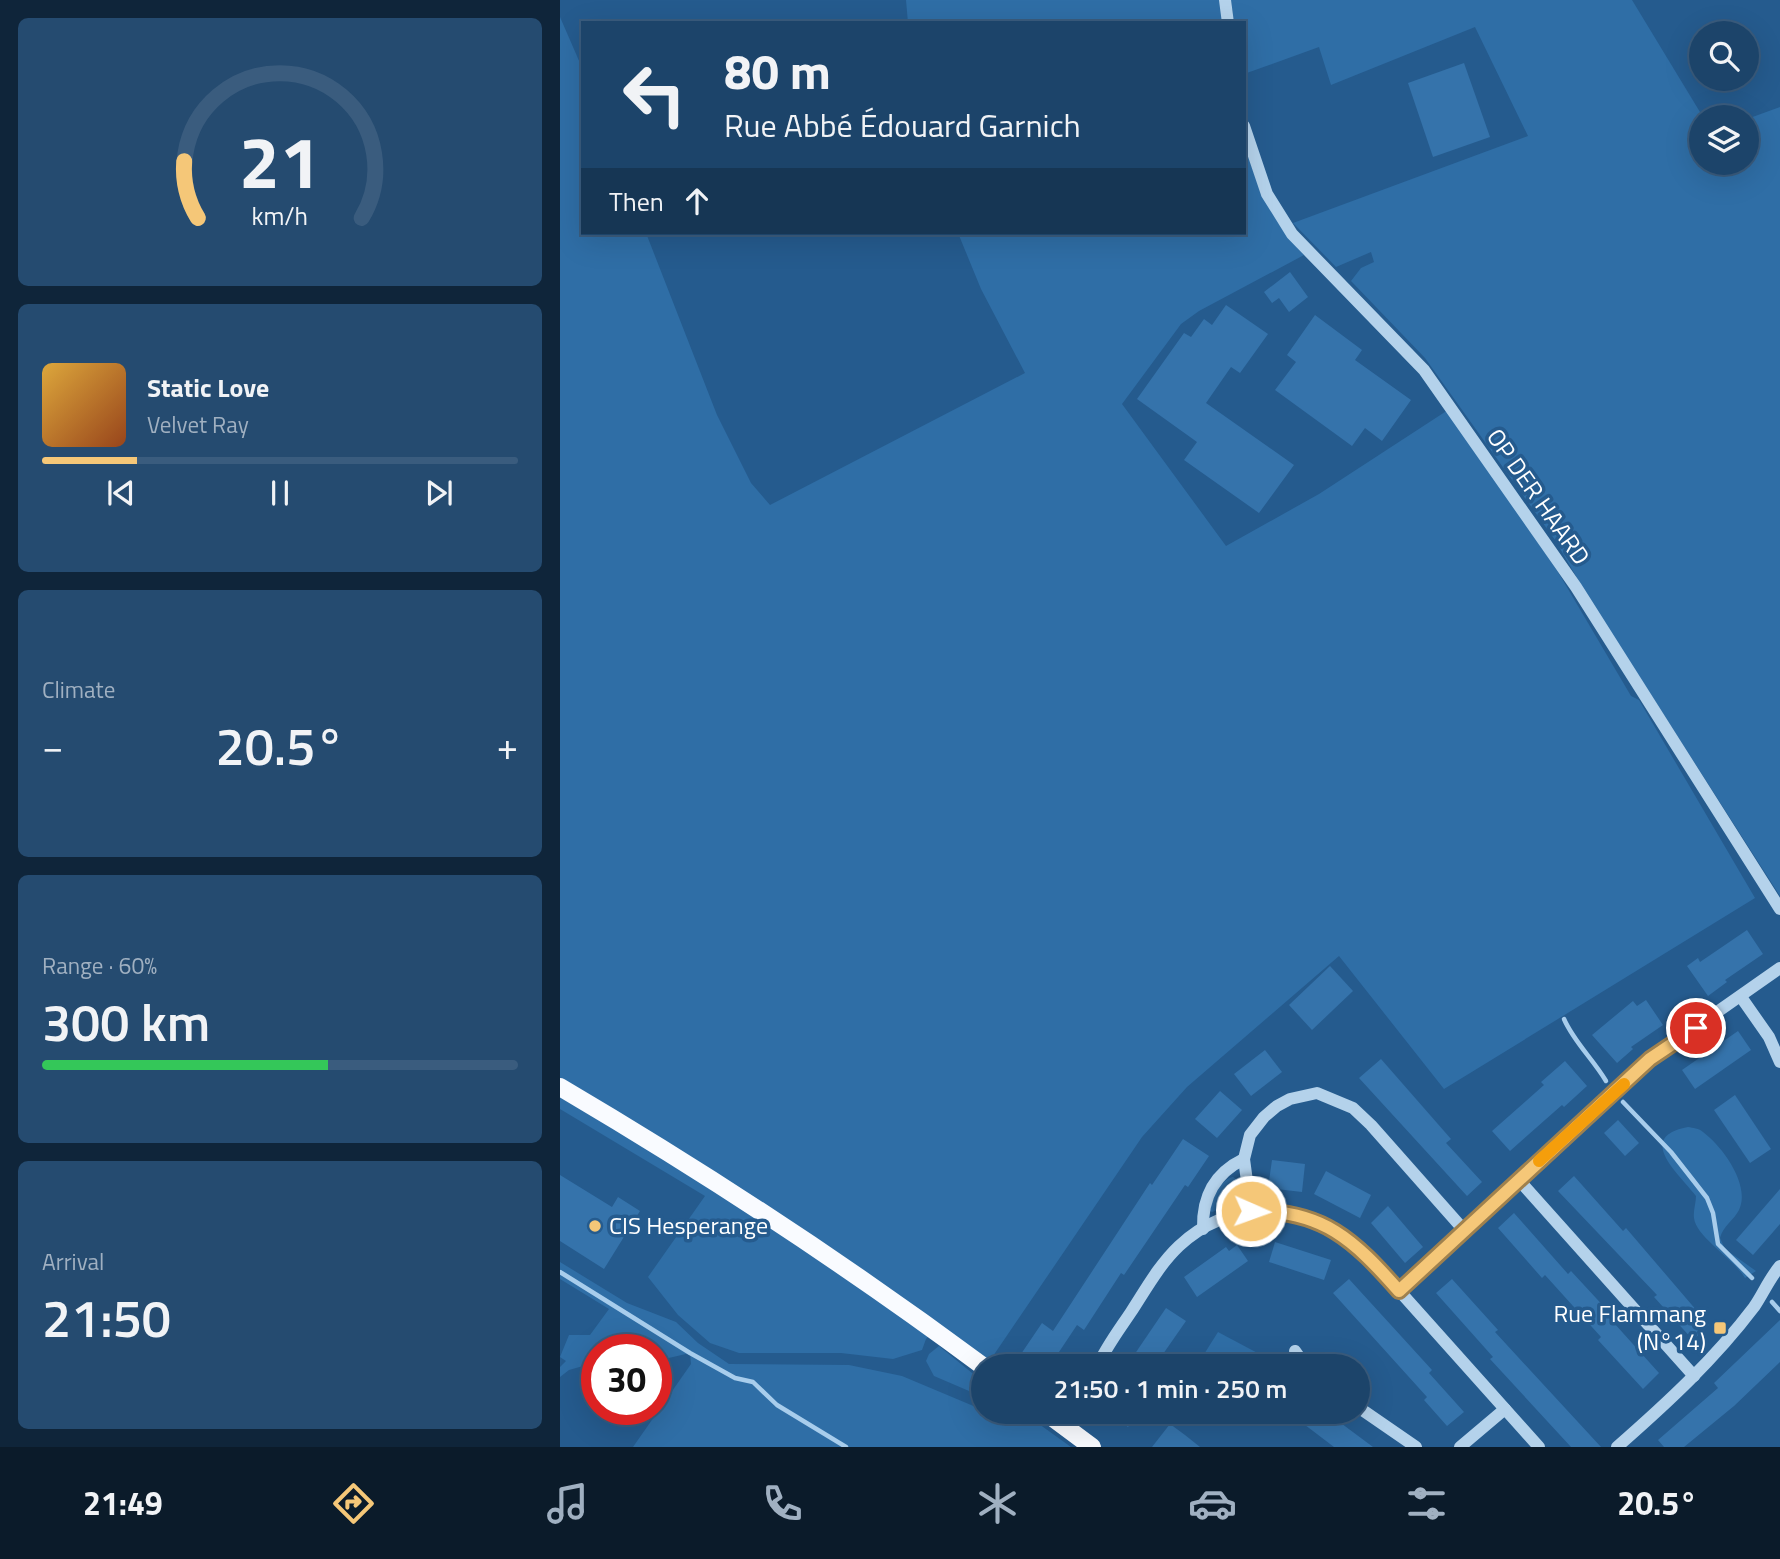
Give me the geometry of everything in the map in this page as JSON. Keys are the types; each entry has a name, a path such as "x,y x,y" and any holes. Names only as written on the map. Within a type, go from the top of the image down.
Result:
{"main road":[{"path":"560,1087 658,1145 880,1290 971,1357"},
{"path":"1061,1424 1092,1447"}],"street":[{"path":"1225,0 1228,21"},
{"name":"OP DER HAARD","path":"1246,133 1268,194 1292,234 1424,369 1576,587 1780,909"},
{"path":"1399,1291 1650,1059 1780,968"},
{"path":"1741,997 1769,1037 1780,1062"},
{"path":"1251,1211 1244,1158 1250,1135 1264,1117 1290,1099 1317,1093 1353,1108 1463,1229"},
{"path":"1203,1229 1203,1208 1213,1183 1233,1164 1244,1158"},
{"path":"1518,1179 1694,1376"},
{"path":"1105,1354 1162,1264 1181,1244 1203,1229 1251,1211 1290,1213 1329,1227 1361,1248 1539,1447"},
{"path":"1617,1447 1694,1376 1755,1305 1780,1266"},
{"path":"1460,1447 1505,1409"},
{"path":"1370,1415 1416,1447"},
{"path":"1068,1429 1070,1424"}],"shaded area":[{"path":"906,0 1221,0 1224,21 908,21"},
{"path":"1231,0 1632,0 1696,105 1689,105 1689,175 1759,175 1759,115 1780,107 1780,896 1587,595 1555,540 1425,358 1351,281 1361,268 1374,262 1371,252 1336,267 1293,223 1528,136 1475,27 1331,85 1319,47 1246,73 1246,21 1234,21"},
{"path":"560,17 581,65 581,235 647,235 717,415 751,483 770,505 1025,373 981,289 959,235 1246,235 1246,149 1255,176 1274,216 1304,255 1199,311 1181,324 1122,404 1226,546 1319,494 1448,410 1558,572 1631,696 1639,700 1755,898 1444,1089 1339,956 1187,1087 1142,1137 994,1354 978,1354 939,1325 926,1339 922,1350 893,1359 841,1353 739,1353 710,1343 678,1315 648,1277 705,1196 560,1109"},
{"path":"1688,1127 1700,1130 1710,1138 1726,1156 1738,1178 1742,1200 1739,1210 1720,1238 1725,1249 1756,1271 1745,1278 1701,1233 1694,1215 1696,1196 1665,1157 1662,1147 1664,1139 1672,1132"},
{"path":"1233,1177 1236,1179 1238,1197 1233,1205 1212,1212 1209,1210 1218,1190 1224,1182"},
{"path":"560,1262 627,1303 676,1322 698,1343 729,1364 849,1365 902,1376 971,1405 971,1424 1039,1424 1071,1447 633,1447 648,1425 672,1425 672,1391 691,1364 690,1353 672,1357 672,1334 591,1334 609,1309 560,1279"},
{"path":"1218,1332 1259,1354 1204,1354"},
{"path":"569,1335 581,1335 581,1367 569,1370 560,1377 560,1367 566,1361 560,1357"},
{"path":"939,1346 971,1372 971,1392 934,1376 926,1361 929,1354"}],"building":[{"path":"1464,63 1490,137 1433,157 1408,83"},
{"path":"1290,272 1308,297 1289,312 1279,298 1272,303 1264,292"},
{"path":"1226,305 1268,334 1240,373 1231,367 1206,403 1294,465 1259,513 1184,460 1197,442 1137,399 1184,333 1191,337 1204,319 1212,325"},
{"path":"1315,315 1362,350 1355,360 1411,400 1382,441 1365,428 1352,446 1275,390 1296,362 1287,355"},
{"path":"1747,930 1763,954 1725,980 1727,982 1708,996 1687,966 1698,958 1700,962"},
{"path":"1330,966 1353,991 1312,1030 1289,1005"},
{"path":"1646,1000 1663,1025 1631,1047 1633,1049 1617,1063 1592,1035 1633,1001 1637,1006"},
{"path":"1738,1031 1751,1050 1695,1089 1682,1070"},
{"path":"1265,1050 1282,1072 1251,1096 1234,1074"},
{"path":"1381,1059 1451,1139 1446,1143 1482,1182 1467,1196 1359,1078"},
{"path":"1565,1061 1587,1086 1510,1151 1492,1131 1544,1085 1541,1082"},
{"path":"1220,1091 1242,1110 1217,1138 1195,1119"},
{"path":"1735,1095 1771,1149 1750,1163 1714,1110"},
{"path":"1618,1120 1639,1143 1625,1156 1604,1133"},
{"path":"1183,1139 1209,1156 1188,1187 1185,1185 1124,1275 1121,1273 1084,1330 1077,1325 1058,1354 1021,1354 1042,1323 1053,1331 1150,1183 1152,1185"},
{"path":"1272,1160 1305,1164 1302,1192 1268,1188"},
{"path":"1326,1171 1371,1195 1360,1218 1314,1194"},
{"name":"CIS Hesperange","path":"560,1175 612,1207 618,1197 640,1211 604,1269 560,1241"},
{"path":"1574,1176 1623,1231 1626,1228 1709,1325 1693,1340 1654,1297 1657,1295 1558,1191"},
{"path":"1780,1189 1780,1224 1753,1255 1736,1240"},
{"path":"1388,1206 1423,1247 1405,1263 1371,1223"},
{"path":"1514,1213 1568,1274 1571,1271 1608,1311 1605,1313 1659,1373 1643,1389 1598,1340 1601,1337 1545,1275 1542,1278 1498,1228"},
{"path":"1275,1242 1331,1260 1324,1280 1269,1262"},
{"path":"1237,1245 1248,1261 1197,1297 1184,1277 1226,1247 1229,1251"},
{"path":"1349,1279 1432,1370 1429,1373 1464,1412 1447,1426 1424,1400 1427,1397 1333,1293"},
{"path":"1452,1279 1498,1330 1495,1332 1601,1447 1571,1447 1490,1359 1493,1357 1436,1293"},
{"path":"1166,1308 1186,1321 1163,1354 1135,1354"},
{"path":"1780,1320 1780,1362 1734,1406 1684,1447 1664,1447 1658,1440 1718,1388 1714,1383"},
{"path":"1170,1424 1200,1447 1152,1447"},
{"path":"1304,1424 1342,1424 1373,1447 1334,1447"}],"waterway":[{"path":"1564,1019 1606,1081"},
{"path":"1623,1102 1671,1152 1707,1198 1713,1213 1718,1244 1752,1278"},
{"path":"560,1272 690,1353 735,1378 753,1382 777,1405 846,1447"},
{"path":"1772,1302 1780,1311"}],"slow traffic":[{"path":"1539,1161 1624,1084"}],"place":[{"name":"CIS Hesperange","path":"595,1226"},
{"name":"Rue Flammang (N°14)","path":"1720,1328"}],"route":[{"path":"1251,1211 1290,1213 1329,1227 1361,1248 1399,1291 1650,1059 1696,1028"}]}
